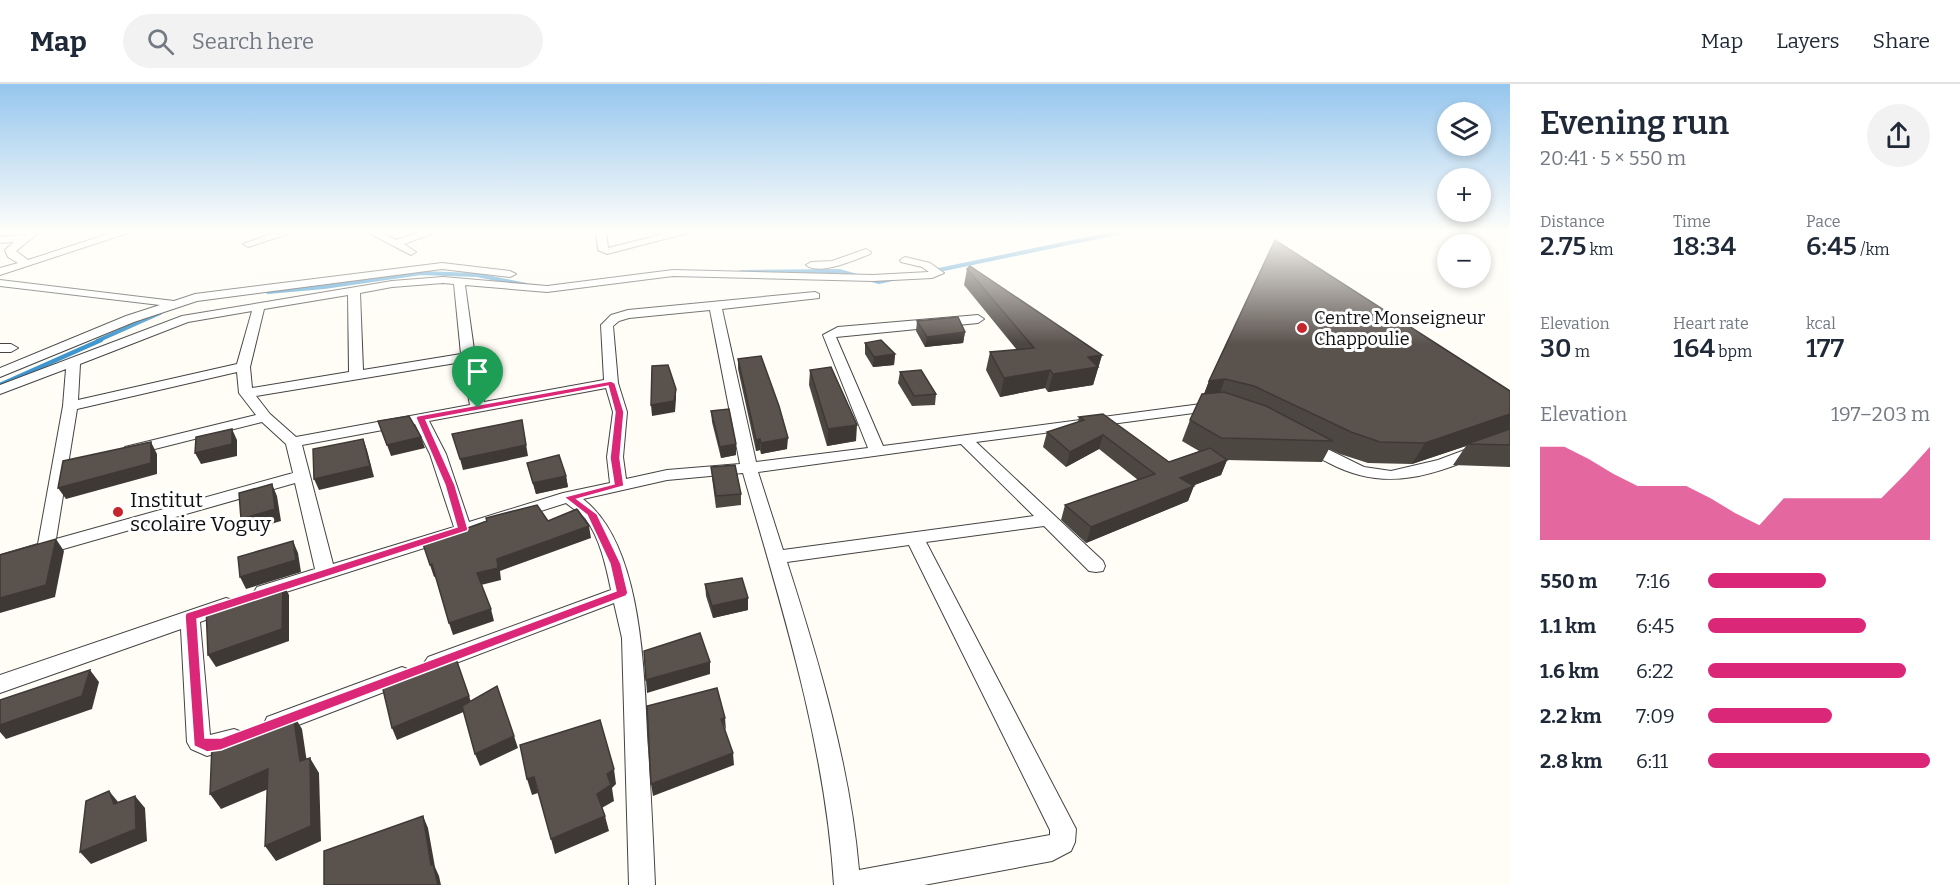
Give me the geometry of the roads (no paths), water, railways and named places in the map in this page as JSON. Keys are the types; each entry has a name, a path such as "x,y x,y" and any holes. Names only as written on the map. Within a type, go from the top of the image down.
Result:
{"street":[{"path":"0,373 172,304 224,293 423,268"},
{"path":"460,268 553,278 654,268"},
{"path":"0,390 186,319 392,284 459,281 547,288 673,273 873,278 932,276 938,273 931,268"},
{"path":"459,281 468,357 478,408"},
{"path":"0,283 172,304"},
{"path":"354,291 356,375"},
{"path":"620,486 615,458 620,412 611,383 608,324 615,318 628,314 815,296"},
{"path":"259,306 243,367 246,393 265,417 293,442 326,574"},
{"path":"715,306 749,468 797,625 825,733 844,844 847,885"},
{"path":"877,451 829,335 838,331 978,319"},
{"path":"246,393 468,357"},
{"path":"46,548 66,465 73,363"},
{"path":"70,406 243,367"},
{"path":"293,442 611,383"},
{"path":"0,684 190,616 463,529 569,497 667,475 749,468 1216,406 1233,409"},
{"path":"117,453 265,417"},
{"path":"420,418 450,485 463,529"},
{"path":"1287,434 1334,459 1378,476 1402,476 1510,438"},
{"path":"965,440 1096,566"},
{"path":"0,561 302,476"},
{"path":"569,497 591,514 599,528 615,564 632,638 642,885"},
{"path":"775,557 1046,520"},
{"path":"852,885 1052,849 1062,842 1063,829 915,538"},
{"path":"190,616 199,742 207,746 221,744 622,593"}],"waterway":[{"path":"934,271 947,268"},
{"path":"741,272 839,271 857,276"},
{"path":"268,292 324,287 421,273 477,275 526,285"},
{"path":"869,279 879,282 892,279"},
{"path":"97,341 160,313"},
{"path":"0,385 101,340"}],"place":[{"name":"Centre Monseigneur Chappoulie","path":"1302,328"},
{"name":"Institut scolaire Voguy","path":"118,512"}]}
